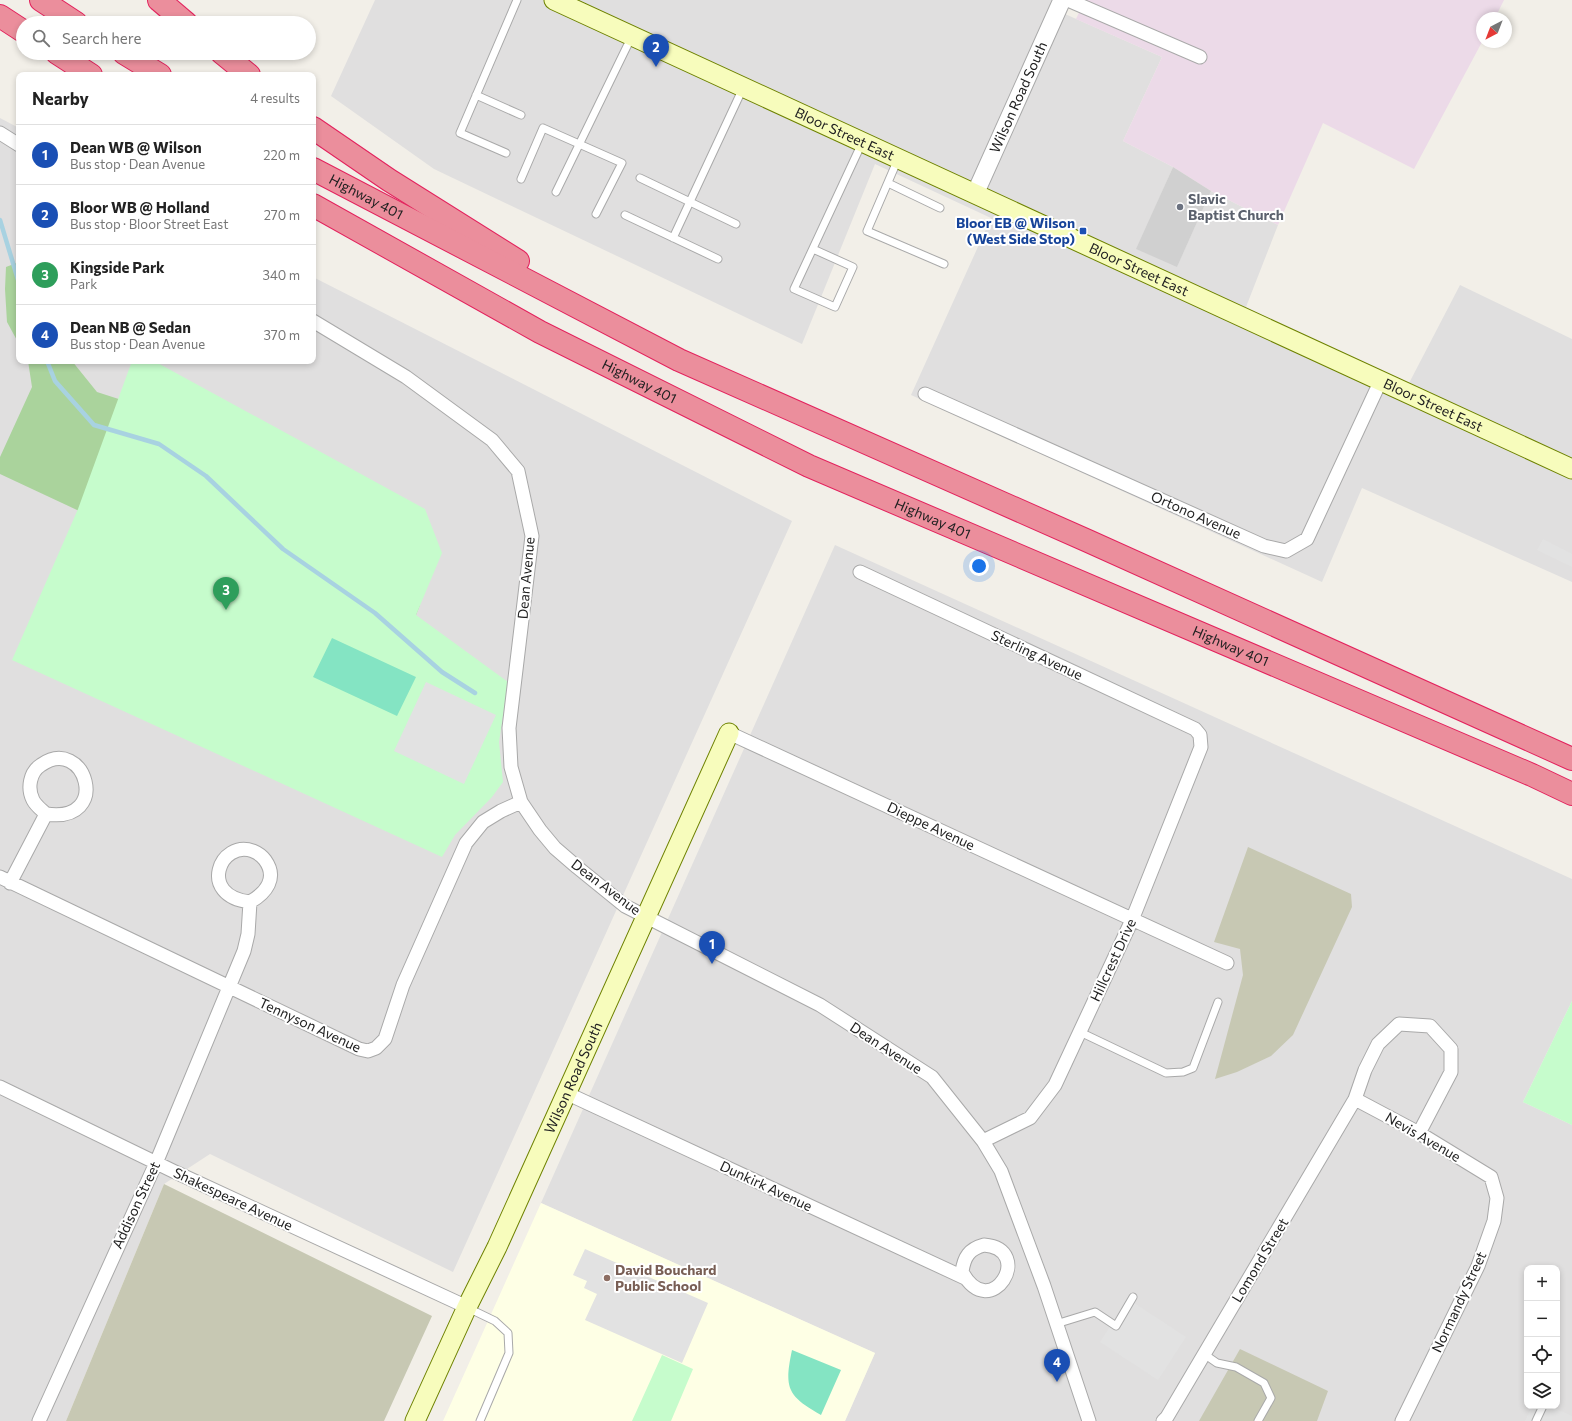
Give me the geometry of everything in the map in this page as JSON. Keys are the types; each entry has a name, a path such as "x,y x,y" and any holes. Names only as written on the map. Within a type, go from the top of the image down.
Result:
{"highway":[{"path":"41,0 65,16"},
{"path":"159,0 178,16"},
{"path":"0,16 16,26"},
{"path":"68,60 86,72"},
{"path":"135,60 155,72"},
{"path":"231,60 245,72"},
{"path":"316,130 396,184 679,360"},
{"name":"Highway 401","path":"316,171 679,360 826,424 1572,759"},
{"name":"Highway 401","path":"316,207 540,332 809,466 1525,772 1572,794"}],"main road":[{"name":"Bloor Street East","path":"554,0 1572,469"},
{"name":"Wilson Road South","path":"415,1421 467,1307 497,1247 729,733"}],"street":[{"name":"Wilson Road South","path":"975,194 1062,0"},
{"path":"1068,0 1200,57"},
{"path":"0,133 16,143"},
{"name":"Dean Avenue","path":"316,323 406,377 424,390 492,440 518,471 532,536 509,728 511,767 521,802 540,830 555,848 616,899 646,917 820,1005 932,1077 983,1141 1001,1171 1089,1421"},
{"name":"Ortono Avenue","path":"925,394 1264,546 1286,551 1307,539 1381,380"},
{"name":"Sterling Avenue","path":"860,572 1195,729 1200,735 1202,747"},
{"name":"Dieppe Avenue","path":"729,733 1227,963"},
{"name":"Hillcrest Drive","path":"983,1141 1030,1118 1055,1085 1132,920 1202,747"},
{"path":"57,758 75,764 86,778 86,792 81,804 66,814 46,814 34,801 31,792 30,782 34,773 39,766 47,761 57,758"},
{"name":"Tennyson Avenue","path":"5,880 358,1049 368,1051 376,1048 384,1039 402,985 466,843 484,822 501,811 521,802"},
{"path":"5,880 46,814"},
{"path":"249,850 258,853 265,859 270,871 269,884 265,892 250,902 233,899 226,894 221,887 219,871 226,857 233,852 249,850"},
{"name":"Addison Street","path":"39,1421 156,1163 229,988 244,951 248,934 250,902"},
{"path":"1355,1099 1365,1070 1378,1044 1399,1024 1430,1026 1451,1049 1451,1072 1418,1133"},
{"name":"Shakespeare Avenue","path":"0,1087 156,1163 467,1307"},
{"name":"Dunkirk Avenue","path":"566,1093 965,1278"},
{"name":"Nevis Avenue","path":"1355,1099 1418,1133 1491,1178"},
{"name":"Lomond Street","path":"1163,1421 1167,1417 1355,1099"},
{"name":"Normandy Street","path":"1402,1421 1478,1266 1494,1220 1497,1198 1491,1178"}],"lane":[{"path":"506,153 460,133 517,0"},
{"path":"556,192 632,36"},
{"path":"673,238 743,88"},
{"path":"476,95 521,115"},
{"path":"521,179 543,128 622,164 596,214"},
{"path":"813,249 853,267 835,307 794,289 862,142"},
{"path":"898,159 867,230 944,264"},
{"path":"640,178 736,224"},
{"path":"888,183 940,208"},
{"path":"626,215 718,259"},
{"path":"1080,1032 1166,1073 1183,1072 1193,1068 1218,1002"},
{"path":"1056,1324 1095,1312 1116,1326 1133,1297"},
{"path":"467,1307 495,1321 508,1334 509,1353 480,1421"},
{"path":"1204,1354 1218,1362 1236,1367 1264,1383 1271,1398 1258,1421"},
{"path":"1536,1421 1542,1409"}],"shaded area":[{"path":"375,0 1060,0 1056,10 1162,57 1123,141 1173,167 1137,249 1177,266 1211,191 1278,225 1246,307 1407,387 1460,285 1572,339 1572,582 1362,488 1322,582 911,395 991,218 875,164 802,344 434,169 331,96"},
{"path":"1085,0 1504,0 1498,12 1476,12 1476,48 1479,48 1414,169 1323,123 1278,225 1211,191 1173,167 1123,141 1162,57 1076,19"},
{"path":"0,118 16,126 16,364 316,364 316,279 792,521 453,1272 210,1154 164,1184 66,1421 0,1421"},
{"path":"1173,167 1211,191 1177,267 1136,249"},
{"path":"1543,539 1572,554 1572,567 1537,550"},
{"path":"835,545 1572,879 1572,1001 1523,1102 1572,1125 1572,1421 845,1421 875,1353 541,1203"},
{"path":"426,682 496,715 464,784 394,751"},
{"path":"1248,847 1351,894 1352,907 1293,1035 1271,1056 1237,1072 1215,1079 1243,975 1240,949 1214,942"},
{"path":"164,1184 432,1316 384,1421 66,1421"},
{"name":"David Bouchard Public School","path":"541,1203 875,1353 845,1421 443,1421"},
{"path":"585,1249 708,1303 682,1363 585,1320 597,1294 584,1288 587,1281 573,1275"},
{"path":"1128,1299 1186,1337 1158,1380 1100,1342"},
{"path":"1240,1349 1328,1391 1317,1421 1199,1421"},
{"path":"1531,1409 1557,1409 1572,1416 1572,1421 1525,1421"}],"green space":[{"path":"16,263 16,338 7,322 5,289 6,267"},
{"path":"28,364 74,364 97,392 131,403 420,605 416,615 92,517 0,474 0,457 32,387"},
{"path":"131,364 159,364 425,509 442,553 416,615 508,682 499,742 503,782 492,797 455,835 442,857 12,660 78,509"},
{"path":"332,638 416,677 397,716 313,677"},
{"path":"1572,1001 1572,1125 1523,1102"},
{"path":"792,1350 841,1370 821,1415 801,1402 791,1390 788,1374"},
{"path":"662,1355 693,1369 671,1421 632,1421"}],"waterway":[{"path":"0,220 16,273"},
{"path":"48,364 55,381 94,425 159,444 206,476 283,549 375,613 442,672 475,693"}],"place":[{"name":"Bloor WB @ Holland","path":"656,67"},
{"name":"Slavic Baptist Church","path":"1180,207"},
{"name":"Bloor EB @ Wilson (West Side Stop)","path":"1083,231"},
{"name":"Kingside Park","path":"226,610"},
{"name":"Dean WB @ Wilson","path":"712,964"},
{"name":"David Bouchard Public School","path":"607,1278"},
{"name":"Dean NB @ Sedan","path":"1057,1382"}]}
